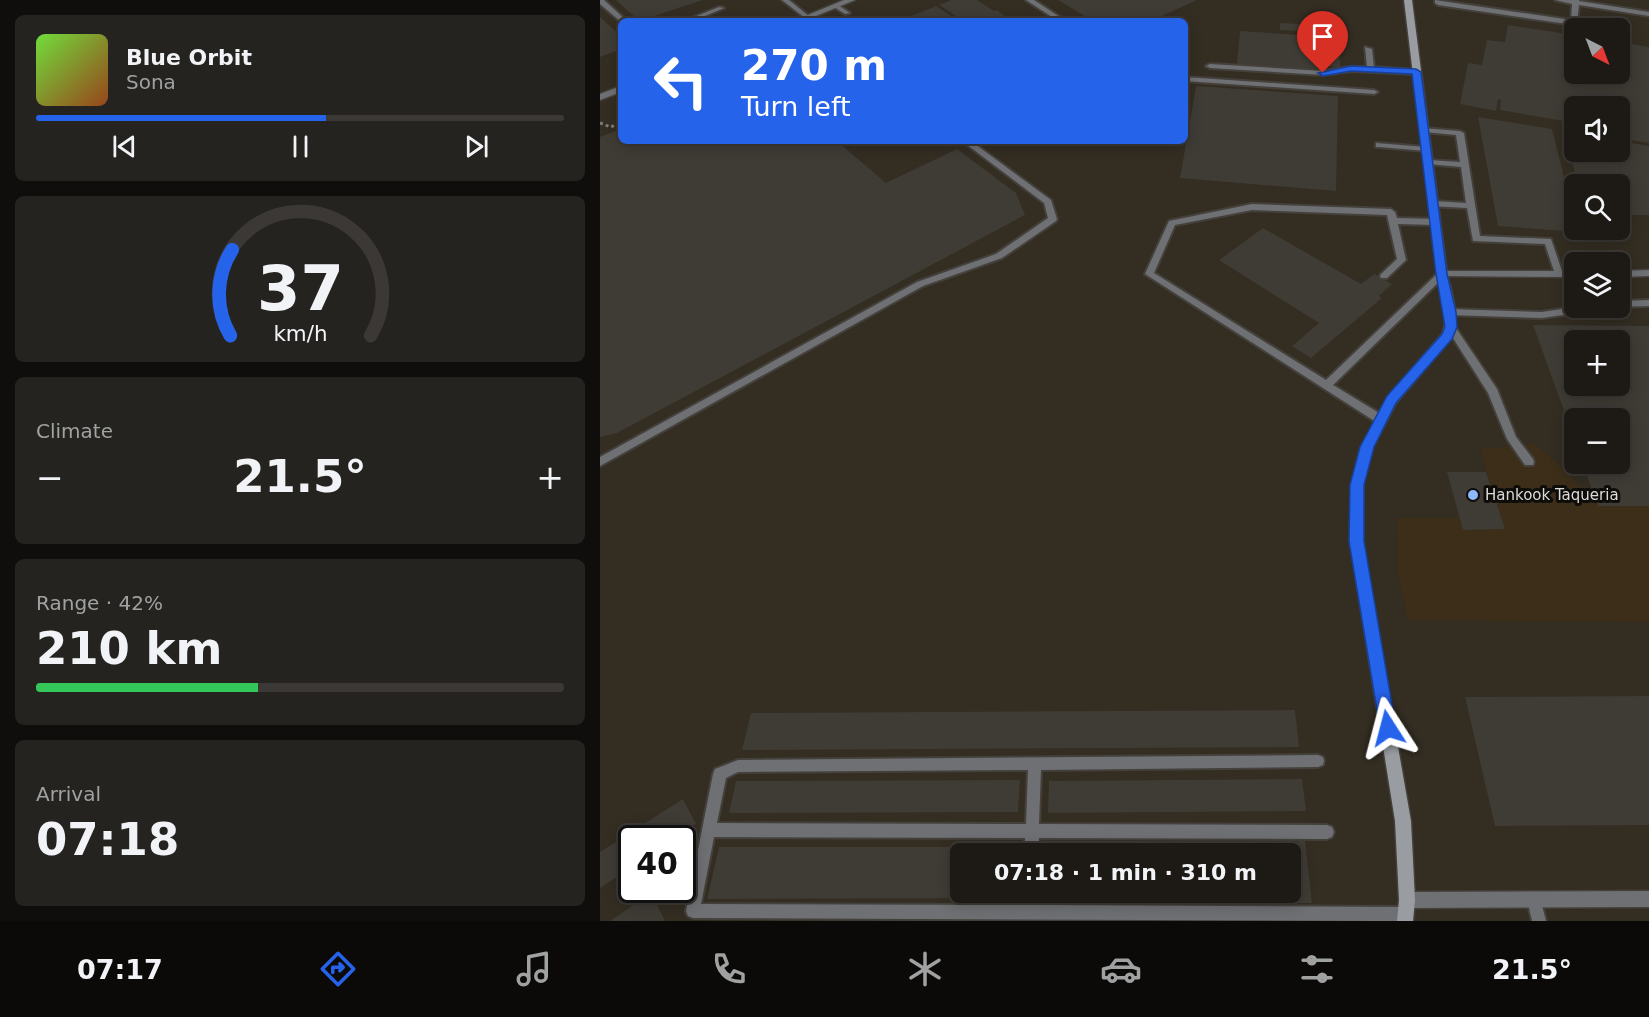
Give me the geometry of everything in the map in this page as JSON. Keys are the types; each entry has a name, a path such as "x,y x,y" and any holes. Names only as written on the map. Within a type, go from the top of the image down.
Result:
{"street":[{"path":"806,18 851,0"},
{"path":"1408,0 1435,222 1451,327 1447,336 1392,400 1367,447 1357,485 1356,541 1402,821 1406,912 1534,899 1649,899"},
{"path":"600,97 618,90"},
{"path":"1630,274 1649,273"},
{"path":"1442,274 1564,274"}],"lane":[{"path":"600,0 621,18"},
{"path":"785,0 802,18"},
{"path":"1029,0 1058,18"},
{"path":"1438,0 1438,3 1574,23 1576,1"},
{"path":"1558,0 1649,14"},
{"path":"836,6 847,14"},
{"path":"695,18 721,8"},
{"path":"1368,49 1371,69"},
{"path":"1210,66 1323,73 1351,69 1416,72"},
{"path":"1188,79 1374,92"},
{"path":"1424,130 1460,133 1476,239 1548,241 1559,274"},
{"path":"600,462 920,284 999,256 1053,219 1048,202 970,144"},
{"path":"1379,145 1426,149"},
{"path":"1428,162 1465,165"},
{"path":"1433,204 1471,206"},
{"path":"1380,419 1216,313 1149,274 1172,223 1252,207 1391,212 1402,260 1384,276"},
{"path":"1393,221 1435,222"},
{"path":"1326,386 1442,274"},
{"path":"1630,304 1649,303"},
{"path":"1450,312 1542,315 1564,312"},
{"path":"1451,327 1492,393 1512,439 1529,462"},
{"path":"1318,761 738,766 720,774 693,911 1406,912"},
{"path":"1031,843 1035,763"},
{"path":"709,830 1327,832"},
{"path":"1534,899 1539,921"},
{"path":"1029,903 1029,912"}],"path":[{"path":"600,123 611,127 618,124"}],"shaded area":[{"path":"600,0 1649,0 1649,921 600,921"},
{"path":"1536,444 1564,470 1564,474 1571,476 1598,506 1649,506 1649,622 1408,620 1398,574 1397,518 1459,518 1463,530 1504,529 1480,449"}],"building":[{"path":"616,0 703,0 648,18 636,18"},
{"path":"951,0 977,0 1007,18 959,18 939,5"},
{"path":"1058,0 1197,0 1158,18 1088,18"},
{"path":"936,6 954,18 906,18"},
{"path":"600,17 618,33 618,50 600,57"},
{"path":"1280,23 1300,24 1300,31 1280,30"},
{"path":"1508,25 1564,33 1564,84 1630,84 1630,44 1649,47 1649,143 1630,140 1630,96 1564,96 1564,121 1500,110 1501,100 1498,99 1496,111 1460,104 1468,63 1482,65 1487,40 1505,42"},
{"path":"1240,31 1316,36 1316,39 1339,41 1340,67 1317,66 1316,69 1237,64"},
{"path":"1196,86 1338,96 1336,191 1180,178 1186,144 1188,144"},
{"path":"1478,117 1552,129 1564,176 1564,231 1498,226"},
{"path":"618,130 618,144 840,144 886,183 957,149 1016,193 1025,215 617,433 600,437 600,137"},
{"path":"1630,143 1649,146 1649,215 1630,215 1630,174 1575,174 1572,162 1630,162"},
{"path":"1263,228 1361,284 1374,274 1392,284 1379,296 1382,298 1311,358 1292,346 1319,323 1219,260"},
{"path":"1533,325 1649,326 1649,506 1598,506 1587,474 1630,474 1630,408 1564,408 1564,411"},
{"name":"Hankook Taqueria","path":"1447,472 1486,472 1505,529 1463,530"},
{"path":"1649,696 1649,825 1495,826 1465,697"},
{"path":"1295,710 1299,747 742,750 751,713"},
{"path":"1302,779 1306,811 1048,813 1049,781"},
{"path":"1020,780 1018,812 729,813 736,781"},
{"path":"683,799 696,824 694,825 642,825"},
{"path":"618,841 618,876 600,888 600,852"},
{"path":"1305,841 1312,903 1301,903 1301,843 1240,842"},
{"path":"719,847 950,847 950,898 707,899"},
{"path":"636,903 656,903 665,921 610,921"}],"place":[{"name":"Hankook Taqueria","path":"1473,495"}],"route":[{"path":"1323,73 1351,69 1416,72 1442,274 1450,312 1451,327 1447,336 1392,400 1380,419 1367,447 1357,485 1356,541 1388,728"}]}
